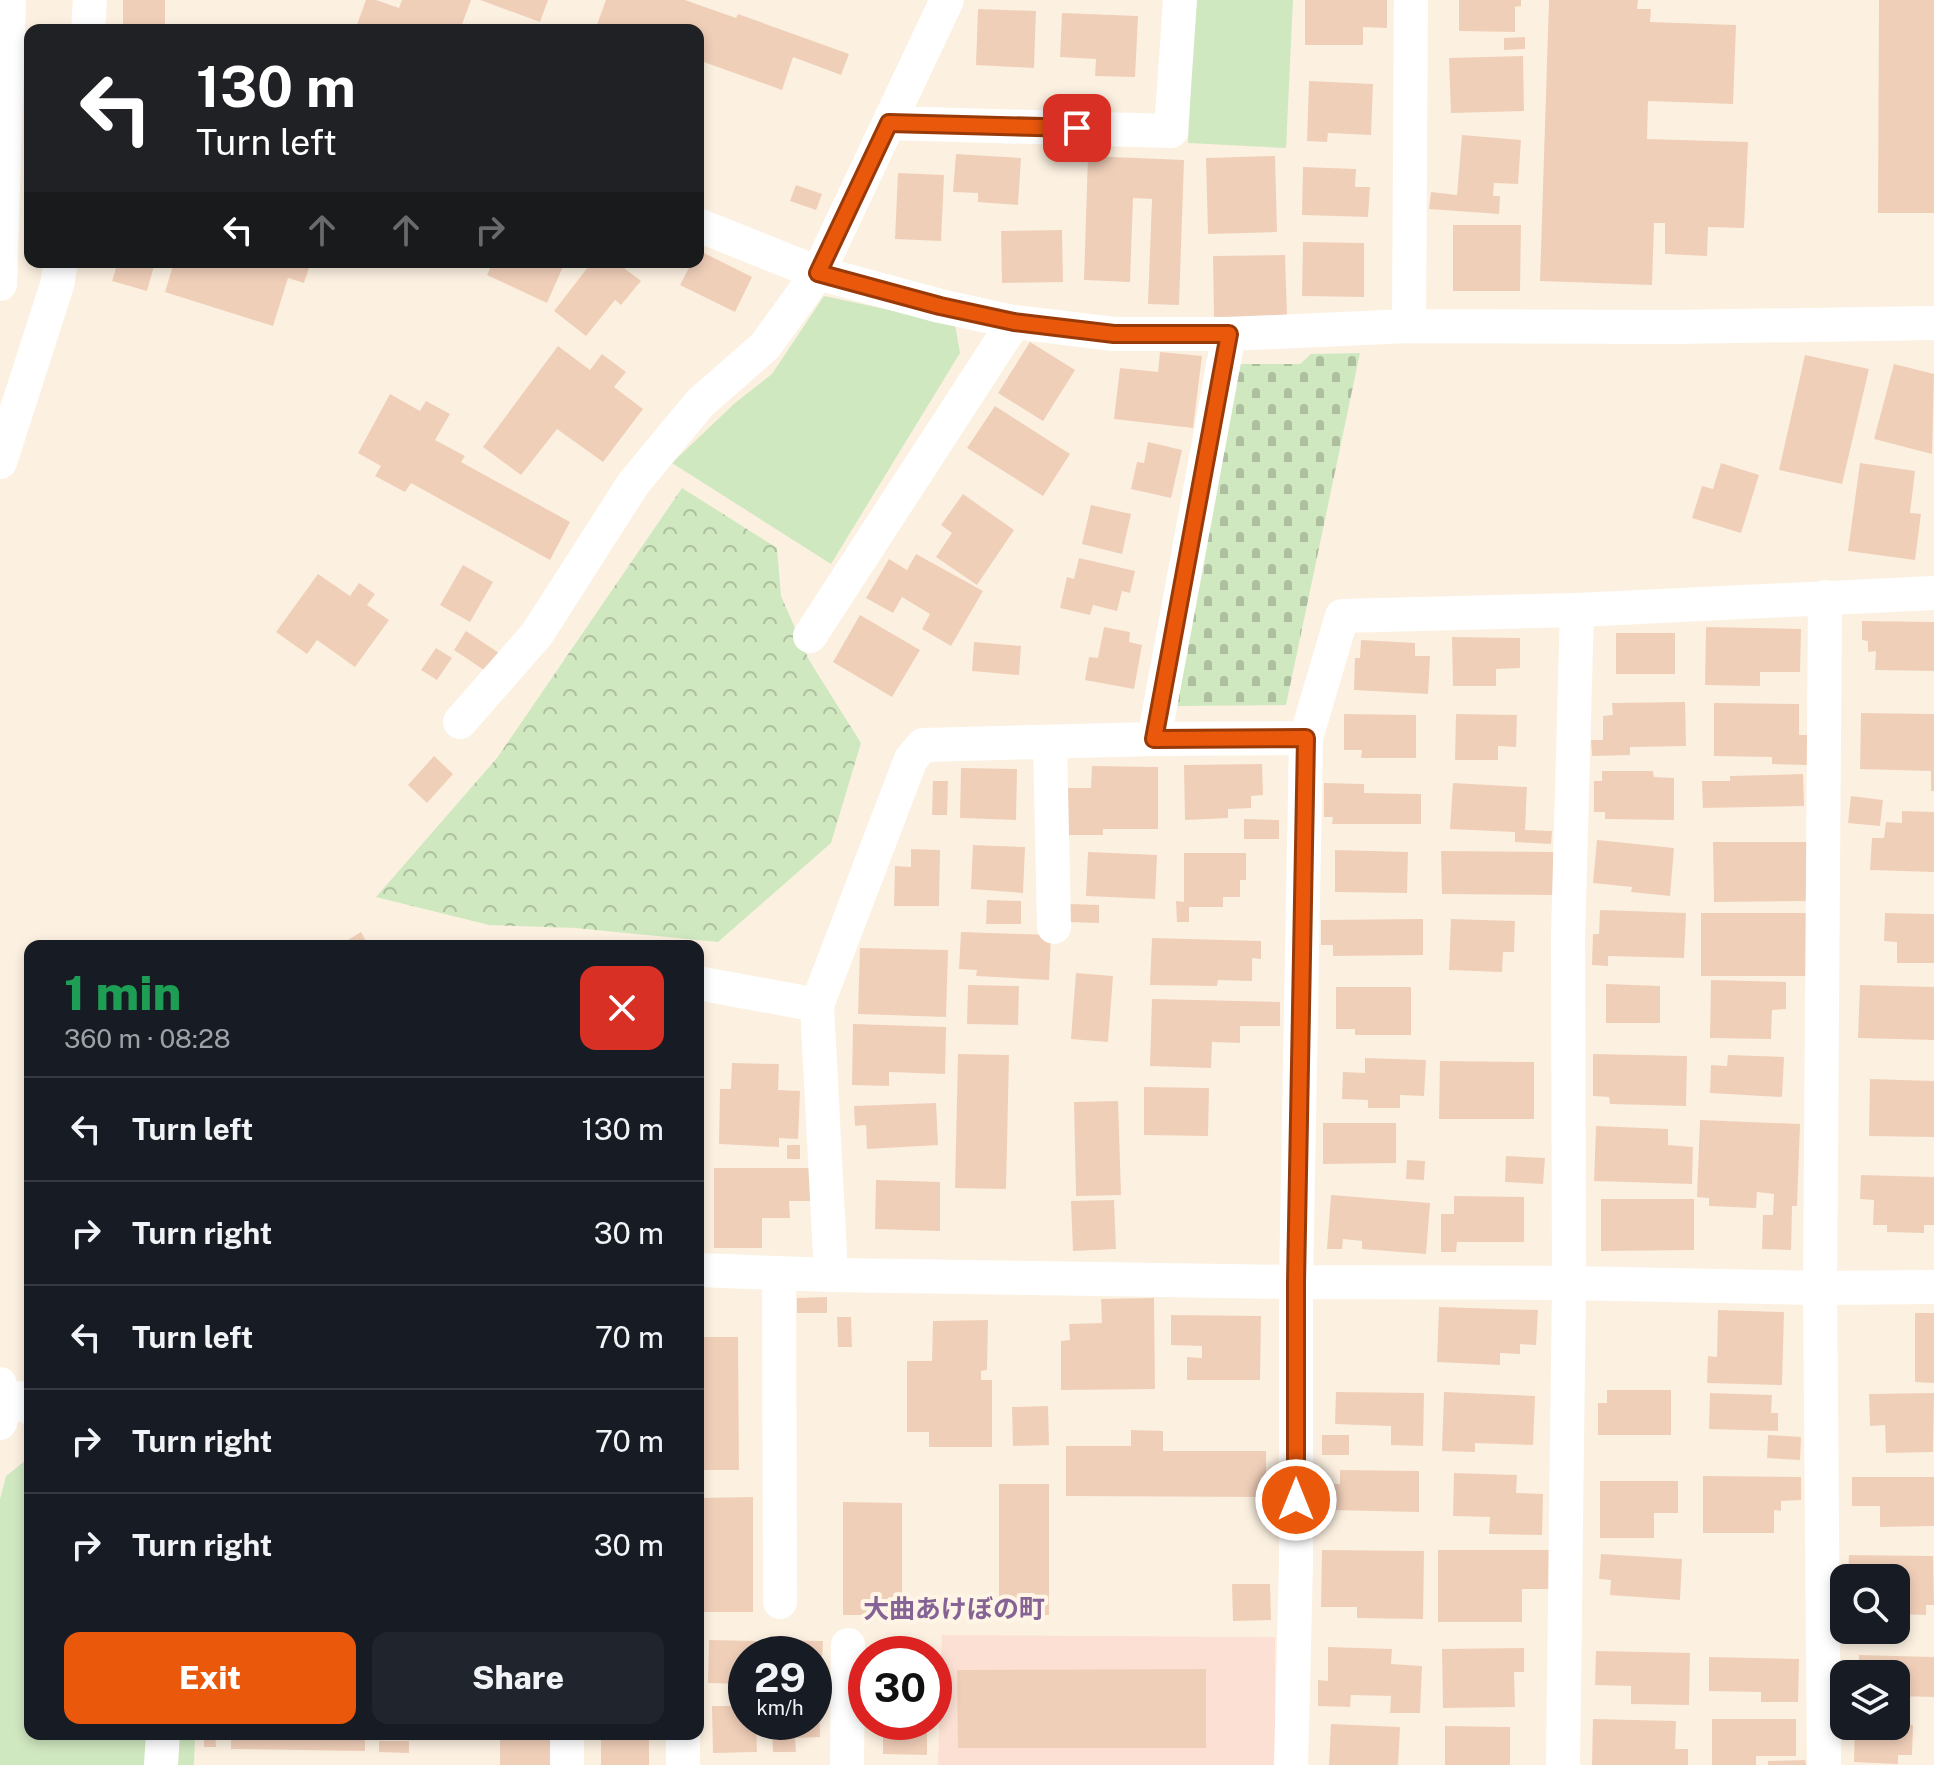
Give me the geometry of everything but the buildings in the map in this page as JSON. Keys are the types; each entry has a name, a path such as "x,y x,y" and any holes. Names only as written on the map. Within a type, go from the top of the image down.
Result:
{"street":[{"path":"0,284 9,0"},
{"path":"88,24 90,0"},
{"path":"460,722 537,634 633,484 700,403 765,346 818,273 947,0"},
{"path":"889,123 1171,131 1180,0"},
{"path":"1409,326 1411,0"},
{"path":"704,227 818,273 940,306 1014,322 1114,334 1229,334 1409,326 1673,327 1934,323"},
{"path":"0,462 60,268"},
{"path":"810,636 1014,322"},
{"path":"1154,739 1229,334"},
{"path":"1291,1765 1306,738 1342,616 1577,610 1934,593"},
{"path":"1824,1765 1820,1288 1825,597"},
{"path":"1563,1765 1569,1283 1568,937 1577,610"},
{"path":"831,1275 817,1005 911,759 923,745 1306,738"},
{"path":"1050,742 1054,927"},
{"path":"704,984 817,1005"},
{"path":"704,1270 1296,1282 1934,1287"},
{"path":"779,1273 780,1602"},
{"path":"847,1765 848,1645"},
{"path":"161,1765 163,1740"},
{"path":"567,1740 567,1765"},
{"path":"683,1740 683,1765"}],"shaded area":[{"path":"942,1635 1275,1637 1275,1765 938,1765 939,1740 952,1740 952,1636"}],"green space":[{"path":"1195,0 1293,0 1286,148 1188,143"},
{"path":"824,296 955,324 960,353 831,564 672,463 735,403 772,374"},
{"path":"1360,353 1286,705 1177,706 1235,364 1300,364 1311,354"},
{"path":"682,488 777,548 781,596 809,660 861,743 831,843 718,942 575,928 489,925 376,897 497,758"},
{"path":"24,1462 24,1740 195,1740 194,1765 0,1765 0,1499 6,1476"}],"district":[{"name":"大曲あけぼの町","path":"954,1609"}],"route":[{"path":"1077,128 889,123 818,273 940,306 1014,322 1114,334 1229,334 1154,739 1306,738 1296,1282 1296,1500"}]}
